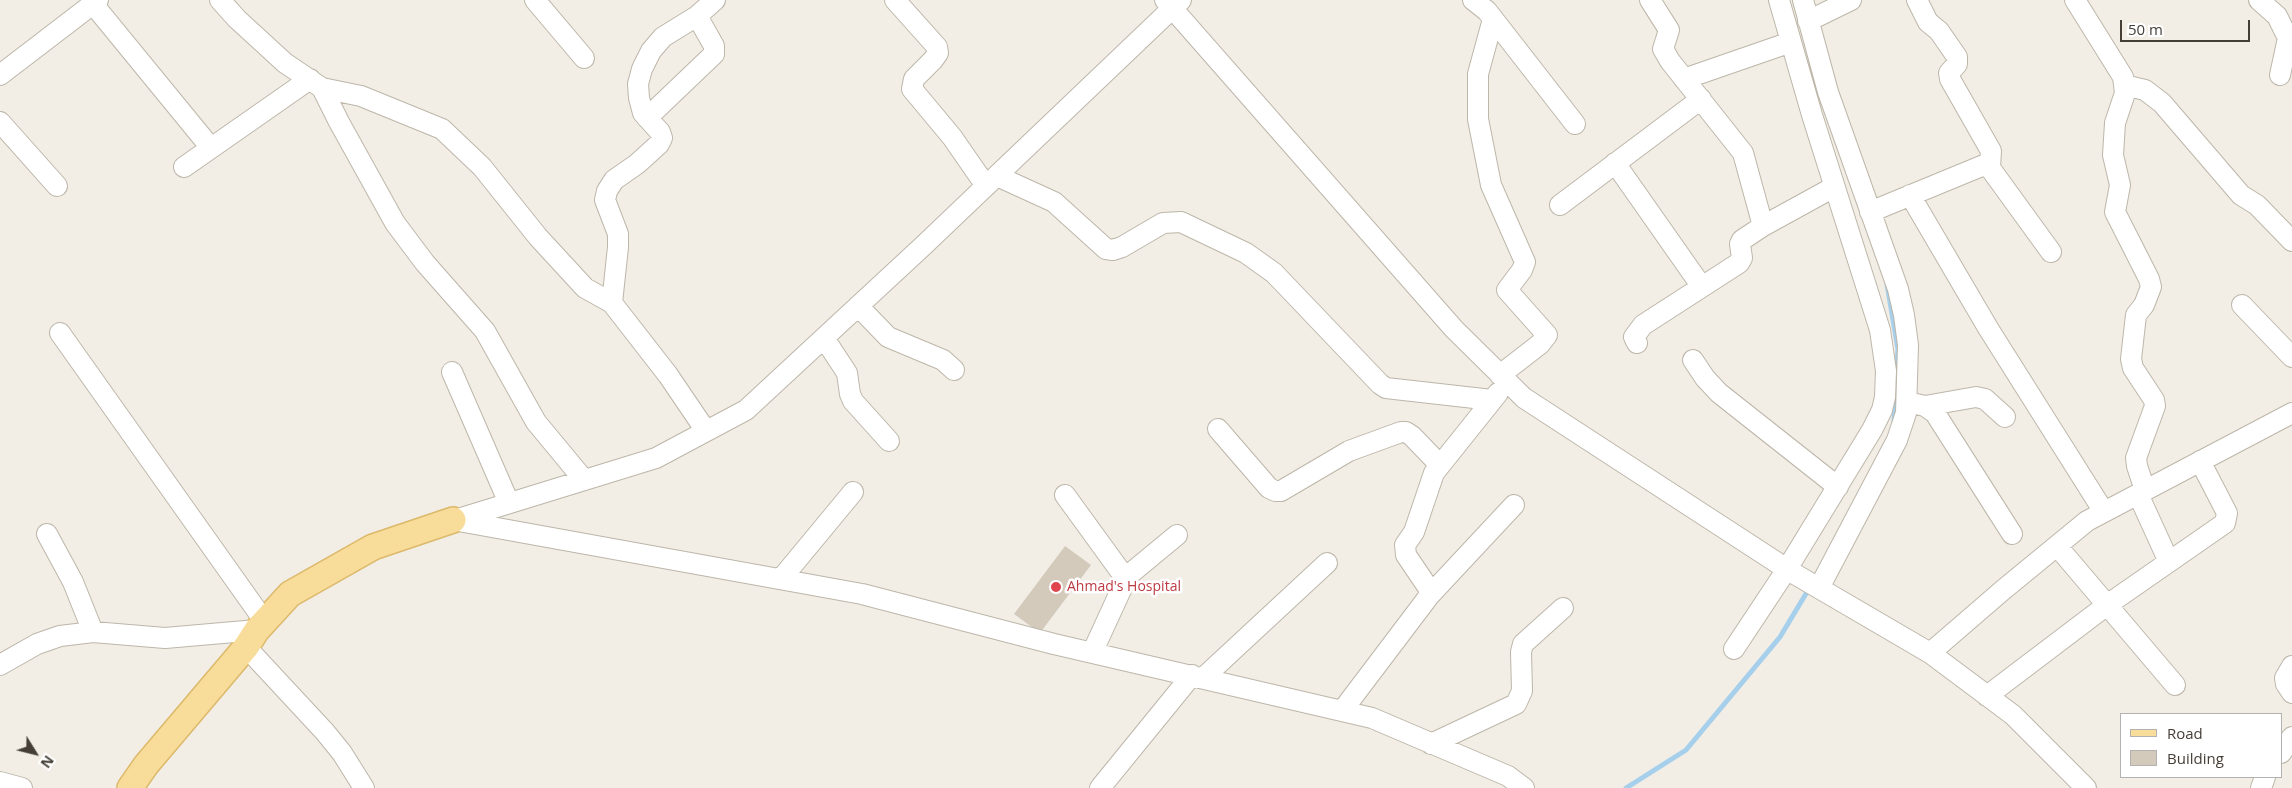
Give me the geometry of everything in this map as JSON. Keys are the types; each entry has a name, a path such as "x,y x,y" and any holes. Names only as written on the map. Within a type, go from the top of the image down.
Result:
{"main road":[{"path":"130,788 146,765 290,594 373,546 453,520"}],"street":[{"path":"220,0 237,19 285,63 316,84 361,96 442,129 482,167 538,237 585,288 612,303 668,375 706,431"},
{"path":"535,0 584,58"},
{"path":"612,303 618,234 605,200 607,191 614,180 637,164 659,144 662,138 660,132 646,118 639,98 638,84 642,69 651,51 663,37 697,16 715,0"},
{"path":"896,0 937,47 938,53 934,60 914,79 912,88 991,181 1054,202 1106,249 1113,250 1122,247 1163,223 1181,222 1246,253 1274,273 1380,384 1386,388 1492,400"},
{"path":"1474,0 1493,19 1575,124"},
{"path":"1650,0 1669,30 1663,49 1743,154 1763,226"},
{"path":"1734,649 1790,571 1872,430 1882,410 1886,371 1880,330 1834,187 1779,0"},
{"path":"1803,0 1828,92 1898,288 1904,315 1916,404"},
{"path":"1808,21 1851,0"},
{"path":"1917,0 1928,22 1939,31 1957,57 1957,64 1949,73 1950,79 1991,151 1990,168"},
{"path":"2075,0 2123,77 2125,93 2114,122 2113,156 2120,185 2115,212 2149,279 2151,287 2144,304 2136,315 2131,359 2134,368 2154,400 2155,406 2136,458 2141,492 2169,562"},
{"path":"2259,0 2277,16 2288,38 2280,75"},
{"path":"0,76 95,2 211,148"},
{"path":"453,520 656,458 746,410 991,181 1173,3 1454,330 1524,398 1790,571 1930,653 2013,715 2086,788"},
{"path":"646,118 714,54 714,46 697,16"},
{"path":"1429,596 1428,589 1404,551 1405,545 1414,532 1429,482 1440,465 1492,400 1504,378 1547,335 1507,290 1522,270 1525,262 1524,256 1491,185 1478,119 1478,74 1493,19"},
{"path":"1684,79 1791,42"},
{"path":"184,167 211,148 316,84"},
{"path":"316,84 395,223 425,263 485,331 536,422 584,480"},
{"path":"2124,85 2145,90 2162,103 2241,194 2257,205 2292,241"},
{"path":"1560,205 1700,99"},
{"path":"0,122 57,186"},
{"path":"1614,163 1702,287"},
{"path":"1870,212 1980,165 1990,168 2051,252"},
{"path":"1638,343 1634,336 1643,325 1739,263 1742,258 1740,244 1742,240 1763,226 1834,187"},
{"path":"1910,195 1988,328 2104,512"},
{"path":"2242,305 2292,357"},
{"path":"858,306 888,337 943,360 954,370"},
{"path":"60,333 256,633 325,732 342,753 364,788"},
{"path":"824,338 847,373 853,401 889,442"},
{"path":"1693,360 1705,378 1719,393 1838,486"},
{"path":"452,372 510,503"},
{"path":"1816,587 1897,440 1906,414 1916,404 1976,397 1985,399 2004,417"},
{"path":"1916,404 1935,413 2012,534"},
{"path":"1930,653 2087,521 2292,413"},
{"path":"1218,429 1269,488 1275,491 1281,491 1349,451 1401,432 1406,432 1412,436 1440,465"},
{"path":"1987,696 2107,605 2225,523 2227,513 2200,461"},
{"path":"781,579 853,492"},
{"path":"1065,496 1126,579"},
{"path":"1342,711 1429,596 1514,505"},
{"path":"453,520 862,594 1092,653 1198,676 1372,718 1508,776 1521,785"},
{"path":"47,534 73,582 92,632"},
{"path":"1092,653 1126,579 1177,535"},
{"path":"2057,546 2175,685"},
{"path":"1111,784 1198,676 1327,563"},
{"path":"1431,744 1516,704 1522,691 1521,652 1523,644 1563,608"},
{"path":"0,665 37,644 60,636 92,632 165,638 256,633"},
{"path":"2292,666 2285,678 2286,684 2292,693"},
{"path":"2282,752 2292,737"},
{"path":"0,782 22,788"}],"building":[{"path":"1065,546 1091,565 1040,633 1014,614"}],"waterway":[{"path":"1887,284 1898,349 1894,422"},
{"path":"1626,788 1686,750 1780,637 1810,587"}],"place":[{"name":"Ahmad's Hospital","path":"1056,587"}]}
